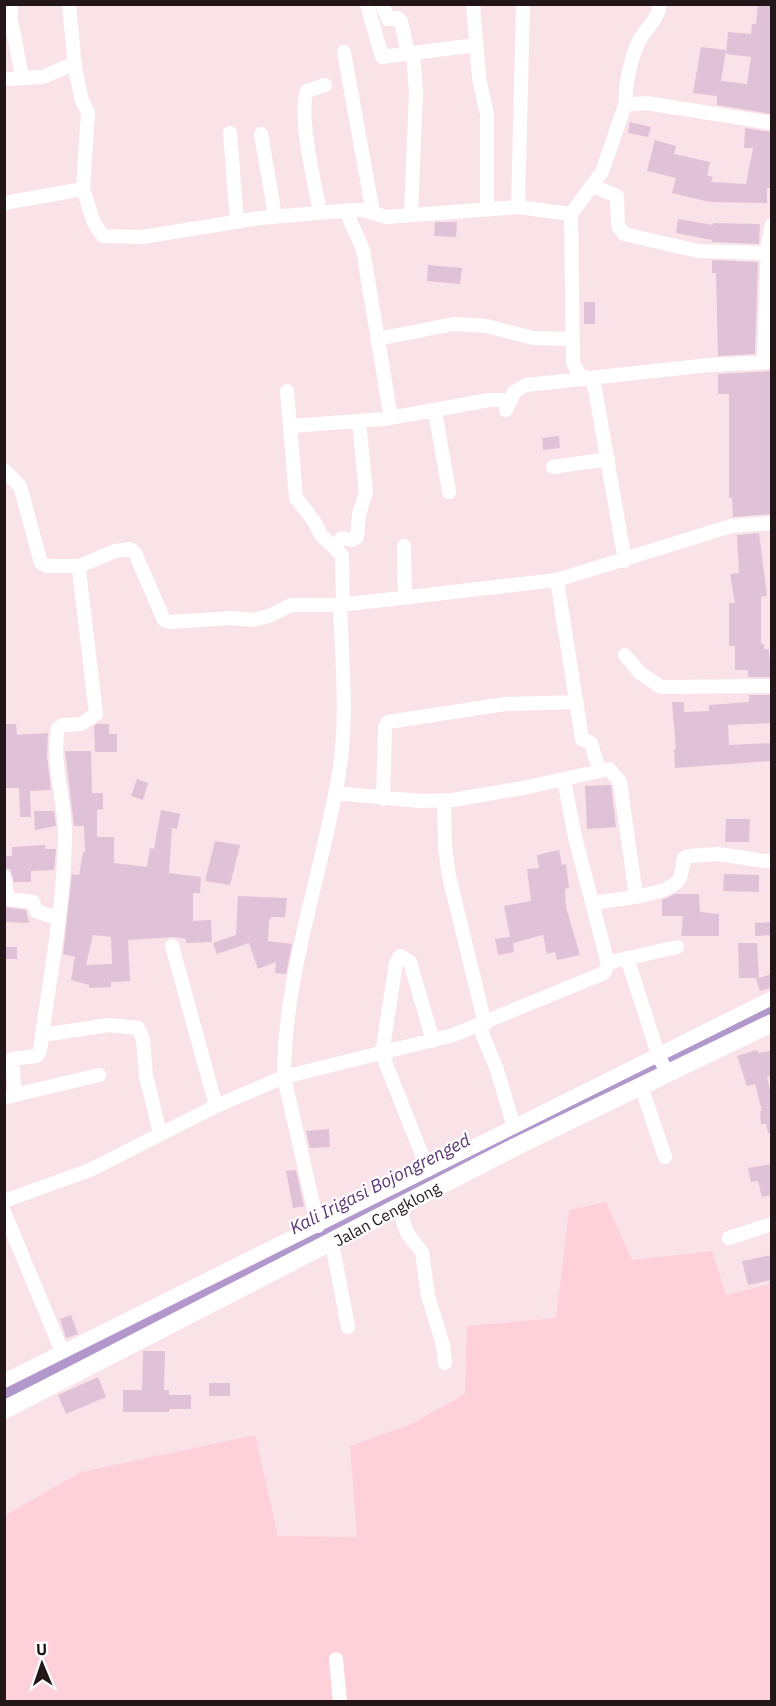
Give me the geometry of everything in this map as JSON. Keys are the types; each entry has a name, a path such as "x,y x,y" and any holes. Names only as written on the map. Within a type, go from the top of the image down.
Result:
{"main road":[{"name":"Jalan Cengklong","path":"4,1410 142,1336 332,1243 386,1205 512,1137 600,1094 641,1086 662,1063 771,1023"}],"street":[{"path":"11,4 11,20 22,77"},
{"path":"69,4 75,63 82,101 88,112 83,189 94,224 103,237 142,237 275,216 364,210 386,216 518,207 571,214"},
{"path":"367,4 381,57 476,45"},
{"path":"382,4 388,19 398,18 401,21 410,54 416,92 411,214"},
{"path":"473,4 476,45 487,114 487,208"},
{"path":"518,207 523,4"},
{"path":"592,379 579,375 575,370 571,214 602,172 626,105 625,89 638,44 656,20 660,4"},
{"path":"344,52 373,213"},
{"path":"4,80 43,77 75,63"},
{"path":"320,213 304,103 307,91 325,86"},
{"path":"626,105 646,103 771,123"},
{"path":"230,133 237,221"},
{"path":"261,134 275,216"},
{"path":"593,186 617,196 618,226 624,234 698,251 768,253"},
{"path":"4,203 83,189"},
{"path":"346,211 363,250 391,418"},
{"path":"292,426 391,418 489,400 508,405 518,388 526,385 768,362 768,253 771,225"},
{"path":"378,339 454,324 486,326 533,338 573,339"},
{"path":"592,379 625,561"},
{"path":"287,391 292,426 296,498 314,521 321,536 342,555 343,562 341,605 343,699 339,770 291,994 284,1077 318,1226"},
{"path":"435,411 449,492"},
{"path":"334,547 342,538 352,540 357,537 359,514 366,498 359,422"},
{"path":"553,466 608,459"},
{"path":"4,470 20,486 41,563 47,566 77,567 116,551 130,549 135,553 164,620 170,622 232,618 252,620 269,616 291,605 341,605 557,580 625,561 731,526 771,523"},
{"path":"404,546 405,597"},
{"path":"77,567 96,714 81,724 63,724 57,732 57,773 65,836 42,1035 37,1056 15,1058 10,1062 10,1096 99,1075"},
{"path":"557,580 582,739 591,743 599,770"},
{"path":"625,655 640,673 661,687 771,686"},
{"path":"383,799 385,728 388,722 505,704 577,702"},
{"path":"335,793 383,799 444,800 564,780 606,768 612,770 620,782 636,896"},
{"path":"564,780 608,964"},
{"path":"4,1381 318,1226 386,1205 428,1170 512,1137 497,1070 482,1025 449,876 445,847 444,800"},
{"path":"592,903 636,896 676,882 681,875 684,858 688,856 718,854 771,862"},
{"path":"4,877 8,899 33,902 36,911 57,918"},
{"path":"172,946 216,1106"},
{"path":"5,1204 90,1170 216,1106 284,1077 433,1041 482,1025 603,973 608,964 677,947"},
{"path":"428,1170 382,1054 396,963 400,956 410,962 433,1041"},
{"path":"627,958 662,1063"},
{"path":"600,1094 662,1063 771,998"},
{"path":"42,1035 109,1025 138,1028 143,1039 146,1076 160,1133"},
{"path":"641,1086 665,1157"},
{"path":"4,1185 5,1204 62,1351"},
{"path":"386,1205 422,1252 428,1296 443,1345 445,1363"},
{"path":"729,1238 771,1224"},
{"path":"332,1243 348,1327"},
{"path":"134,1318 142,1336"},
{"path":"336,1659 340,1701"}],"shaded area":[{"path":"606,1202 632,1260 712,1251 726,1295 771,1284 771,1701 5,1701 4,1516 81,1472 255,1435 278,1536 357,1537 350,1446 411,1424 465,1394 467,1326 556,1318 569,1210"}],"building":[{"path":"758,4 771,6 771,114 717,105 717,96 693,93 701,47 726,50 721,81 747,84 751,57 726,54 728,32 751,34 752,24 756,24"},
{"path":"630,122 651,127 648,137 628,133"},
{"path":"745,128 771,132 771,188 767,188 767,203 710,202 672,193 676,178 647,171 655,140 676,146 674,154 710,162 707,175 713,177 711,182 746,184 753,148 744,148"},
{"path":"678,219 713,225 713,223 760,224 759,244 712,242 712,240 676,233"},
{"path":"435,222 457,222 456,237 434,236"},
{"path":"712,260 758,262 755,354 718,356 716,273 712,273"},
{"path":"428,265 462,268 460,284 427,281"},
{"path":"584,302 595,302 595,324 584,324"},
{"path":"771,371 771,514 733,517 732,498 729,498 729,394 718,394 718,374"},
{"path":"559,436 560,448 543,450 542,438"},
{"path":"759,533 767,596 761,597 761,644 764,644 764,649 769,650 771,677 748,677 748,670 735,670 735,646 729,646 729,603 735,603 730,574 739,573 737,535"},
{"path":"749,695 771,695 771,723 728,725 729,745 771,743 771,761 675,768 674,749 676,749 672,702 684,702 684,712 709,711 709,705 749,702"},
{"path":"4,724 16,724 17,735 48,733 47,756 51,790 30,791 31,817 20,817 19,788 4,788"},
{"path":"109,724 109,734 117,734 117,752 95,752 94,726"},
{"path":"65,751 91,751 92,793 103,793 103,809 97,810 97,837 114,837 114,863 147,867 150,848 154,849 161,810 180,814 177,829 172,828 169,873 201,877 200,893 193,893 193,921 211,920 212,942 186,943 186,939 174,937 128,940 130,981 111,982 111,987 89,988 89,985 71,980 75,957 63,954 72,874 79,875 83,852 85,853 84,826 74,826","holes":["93,935 111,937 112,964 86,965"]},
{"path":"137,779 148,783 143,800 131,796"},
{"path":"611,785 616,827 587,829 585,786"},
{"path":"34,811 54,811 56,826 35,830"},
{"path":"726,819 750,819 749,842 725,842"},
{"path":"215,841 240,845 230,885 205,881"},
{"path":"45,845 45,849 56,849 54,870 31,871 31,882 14,882 10,869 4,868 4,856 12,856 12,847"},
{"path":"559,850 562,865 566,864 569,888 565,889 566,907 580,955 557,960 555,952 547,954 543,935 513,943 514,952 498,955 495,939 510,937 504,906 531,901 527,869 539,868 537,855"},
{"path":"724,874 759,875 759,892 723,891"},
{"path":"675,894 699,894 700,912 719,914 719,936 681,936 683,916 662,916 662,900"},
{"path":"238,896 287,898 285,917 271,917 268,941 292,944 286,974 275,973 276,962 258,969 249,943 217,954 213,943 236,935"},
{"path":"4,907 26,910 29,923 4,922"},
{"path":"771,922 771,935 755,936 755,923"},
{"path":"738,943 757,943 759,978 739,978"},
{"path":"4,947 17,947 17,959 4,959"},
{"path":"771,974 771,988 760,991 756,979"},
{"path":"757,1050 759,1053 771,1051 771,1076 767,1077 771,1095 771,1133 768,1133 766,1124 761,1124 760,1111 762,1111 755,1084 747,1086 737,1056"},
{"path":"329,1129 330,1147 310,1148 306,1131"},
{"path":"771,1164 771,1195 762,1197 758,1181 751,1182 748,1168"},
{"path":"296,1170 304,1206 293,1208 286,1171"},
{"path":"771,1255 771,1280 748,1285 742,1261"},
{"path":"71,1315 78,1334 66,1338 60,1319"},
{"path":"143,1351 165,1351 164,1390 169,1390 169,1395 191,1395 191,1409 169,1409 169,1412 123,1412 123,1390 142,1390"},
{"path":"98,1377 106,1397 66,1414 58,1395"},
{"path":"209,1383 230,1383 230,1396 209,1396"}],"waterway":[{"name":"Kali Irigasi Bojongrenged","path":"4,1392 772,1008"}]}
